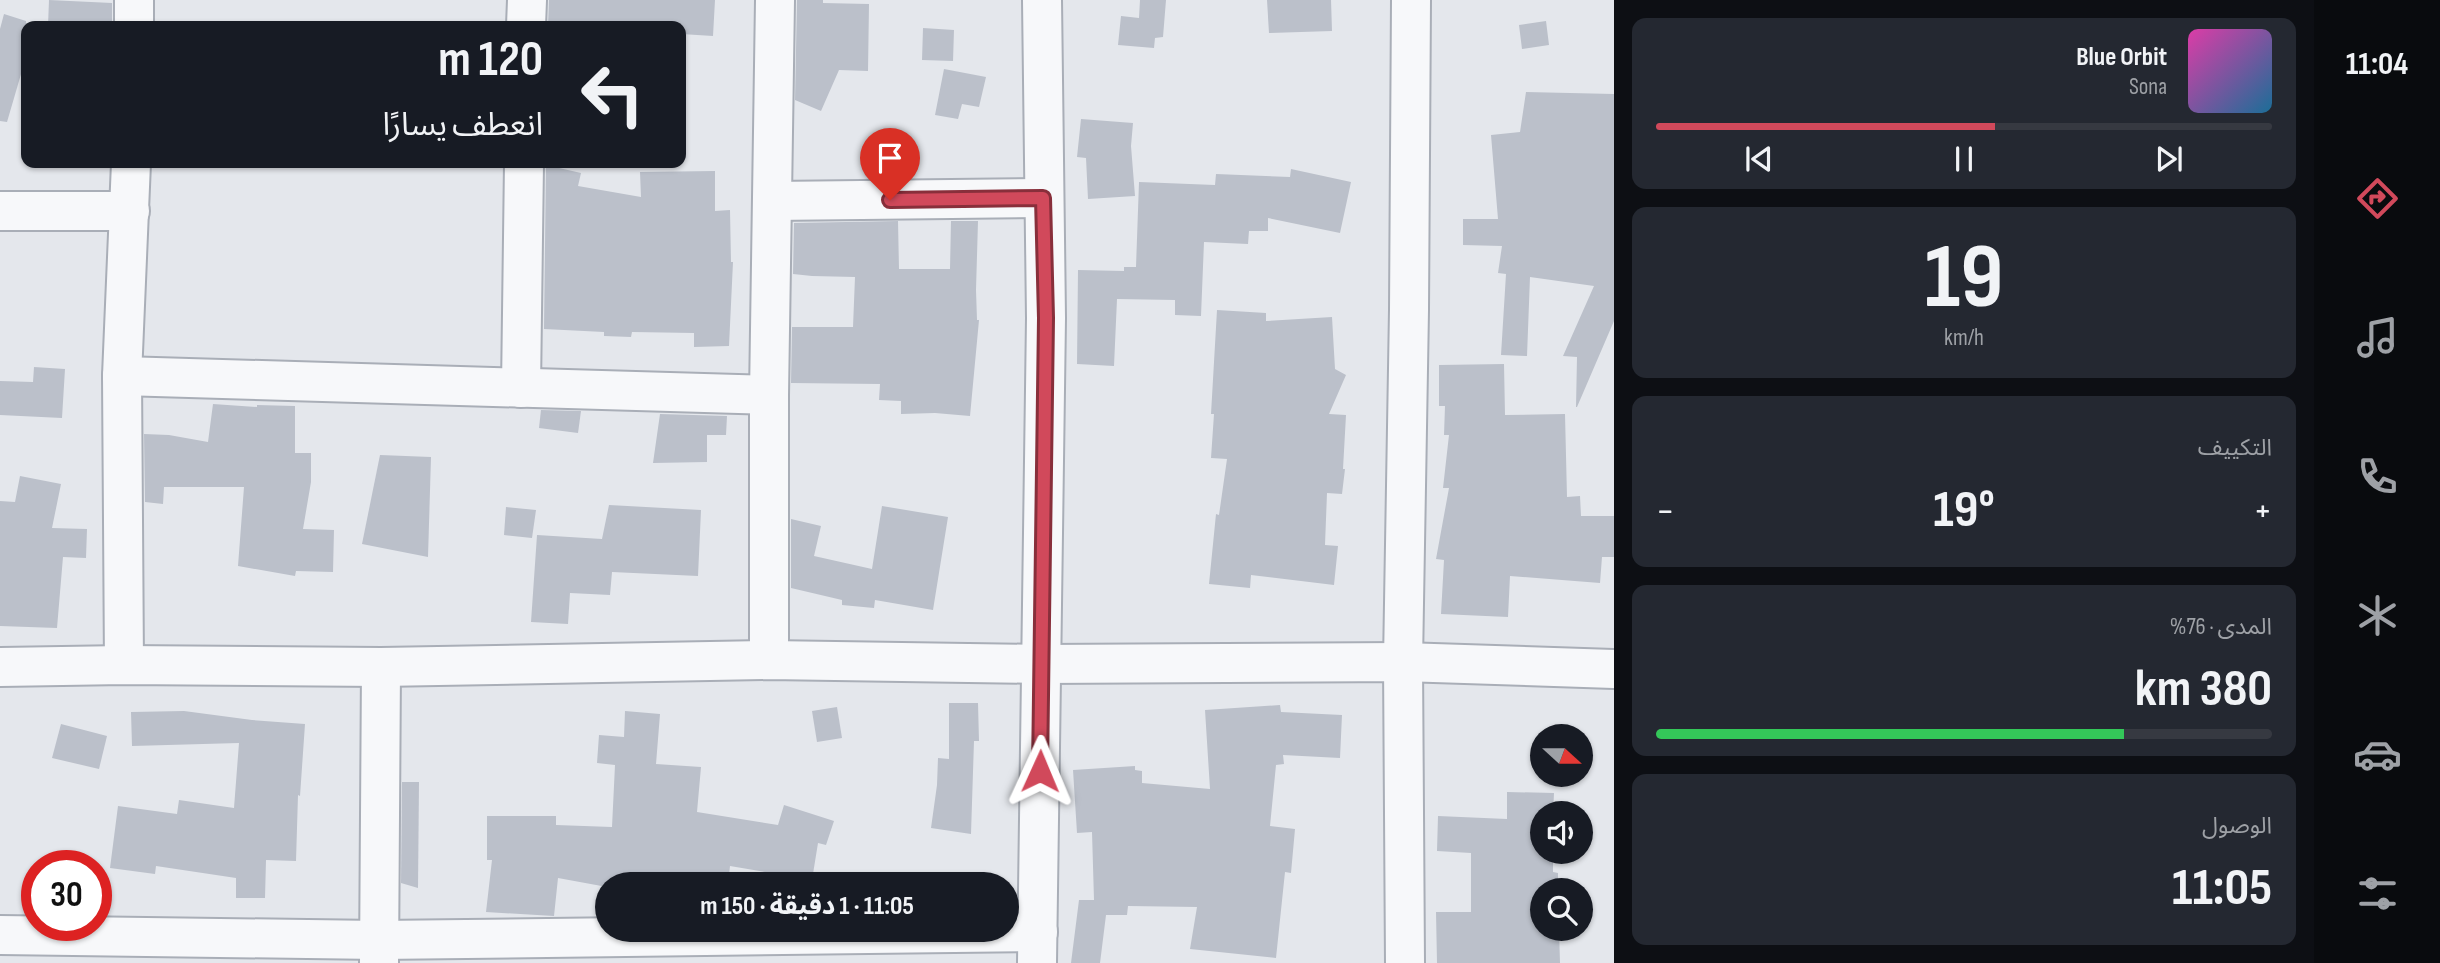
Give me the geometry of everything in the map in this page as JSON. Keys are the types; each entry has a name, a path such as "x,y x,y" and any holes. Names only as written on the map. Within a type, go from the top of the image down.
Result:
{"street":[{"path":"134,0 134,21"},
{"path":"526,21 527,0"},
{"path":"769,660 769,395 775,0"},
{"path":"0,935 125,949 379,951 1037,947 1046,318 1042,0"},
{"path":"1405,963 1403,662 1412,0"},
{"path":"124,665 122,376 131,168"},
{"path":"521,388 524,168"},
{"path":"772,201 1043,198"},
{"path":"0,211 130,211"},
{"path":"122,376 769,395"},
{"path":"0,667 382,667 769,660 1042,664 1403,662 1614,669"},
{"path":"379,951 382,667"}],"building":[{"path":"49,0 112,3 112,21 48,21"},
{"path":"549,0 715,0 713,36 686,34 686,21 548,21"},
{"path":"797,0 869,4 868,71 839,70 821,111 795,100"},
{"path":"1140,0 1166,0 1163,37 1155,38 1154,48 1118,45 1121,16 1139,18"},
{"path":"1267,0 1331,0 1332,31 1269,33"},
{"path":"4,14 26,21 21,21 21,74 7,122 0,121 0,29"},
{"path":"1546,21 1549,45 1522,49 1519,25"},
{"path":"923,28 954,30 953,61 922,60"},
{"path":"944,69 986,77 979,107 962,104 958,119 935,115"},
{"path":"1526,92 1614,94 1614,321 1577,407 1577,357 1563,356 1594,286 1530,277 1527,356 1501,355 1506,274 1498,273 1502,246 1463,245 1463,219 1498,219 1491,135 1520,132"},
{"path":"1081,119 1133,123 1131,146 1135,196 1088,199 1086,158 1077,157"},
{"path":"546,168 581,173 578,186 641,197 640,172 715,171 715,211 730,210 733,262 729,346 694,347 694,333 632,332 631,337 604,336 604,332 544,329"},
{"path":"1291,169 1351,182 1340,233 1268,218 1268,231 1249,231 1248,244 1204,242 1201,316 1175,315 1175,300 1117,299 1114,366 1077,364 1078,270 1124,271 1124,267 1136,267 1139,182 1215,185 1216,174 1290,177"},
{"path":"898,221 899,269 950,269 951,221 978,221 976,290 979,320 970,416 901,414 901,401 879,400 880,384 791,383 792,327 853,327 855,277 793,274 794,223"},
{"path":"1217,310 1266,313 1266,321 1332,317 1335,369 1346,375 1329,414 1346,415 1342,494 1327,493 1325,545 1338,546 1334,585 1251,575 1250,588 1209,584 1216,514 1219,515 1227,459 1211,458"},
{"path":"1504,364 1505,415 1565,414 1567,497 1580,496 1581,516 1614,516 1614,557 1602,557 1600,583 1510,576 1508,617 1441,614 1444,560 1436,559 1449,488 1443,488 1449,435 1444,435 1445,406 1439,406 1439,365"},
{"path":"34,367 65,369 62,418 0,415 0,381 33,382"},
{"path":"213,404 295,406 295,453 311,453 311,482 303,529 334,530 333,572 296,571 295,576 238,566 244,487 164,487 163,504 145,502 144,434 169,435 208,442"},
{"path":"541,410 581,411 578,433 539,428"},
{"path":"660,414 727,416 726,435 707,435 707,462 653,463"},
{"path":"380,455 431,457 428,557 362,544"},
{"path":"20,476 61,484 52,528 87,529 86,558 63,557 57,628 0,626 0,501 15,502"},
{"path":"609,505 701,510 698,576 612,572 610,595 570,593 568,624 531,622 537,535 602,539"},
{"path":"882,506 948,517 933,610 875,600 874,608 842,605 842,600 791,588 791,519 821,526 814,556 872,569"},
{"path":"506,507 536,510 532,538 504,535"},
{"path":"949,703 978,703 979,741 974,741 971,834 931,828 938,758 949,759"},
{"path":"1280,705 1281,712 1342,715 1340,758 1283,755 1284,764 1276,765 1270,826 1295,829 1291,873 1285,872 1276,958 1190,949 1197,907 1128,906 1127,915 1106,915 1100,963 1071,963 1079,900 1094,900 1092,832 1077,833 1073,770 1135,766 1135,770 1142,771 1142,783 1210,789 1205,710"},
{"path":"837,707 842,738 817,742 812,711"},
{"path":"184,711 305,724 300,796 298,795 296,861 266,860 265,898 236,898 236,878 156,866 155,874 112,868 118,806 177,814 179,800 234,808 239,743 132,746 131,712"},
{"path":"625,711 660,714 656,764 701,767 697,812 778,825 784,805 834,821 826,845 818,843 813,872 765,872 730,866 729,872 595,872 595,885 558,878 554,916 486,912 492,860 487,860 487,816 556,816 556,825 612,827 615,765 597,763 599,735 624,737"},
{"path":"61,724 107,736 99,769 52,758"},
{"path":"402,782 419,782 418,888 401,883"},
{"path":"1507,792 1554,793 1554,801 1530,801 1530,864 1553,864 1553,872 1558,873 1558,878 1530,878 1530,941 1559,941 1560,963 1437,963 1436,912 1471,912 1471,853 1437,851 1438,816 1507,819"}],"route":[{"path":"890,200 1043,198 1046,318 1040,771"}]}
